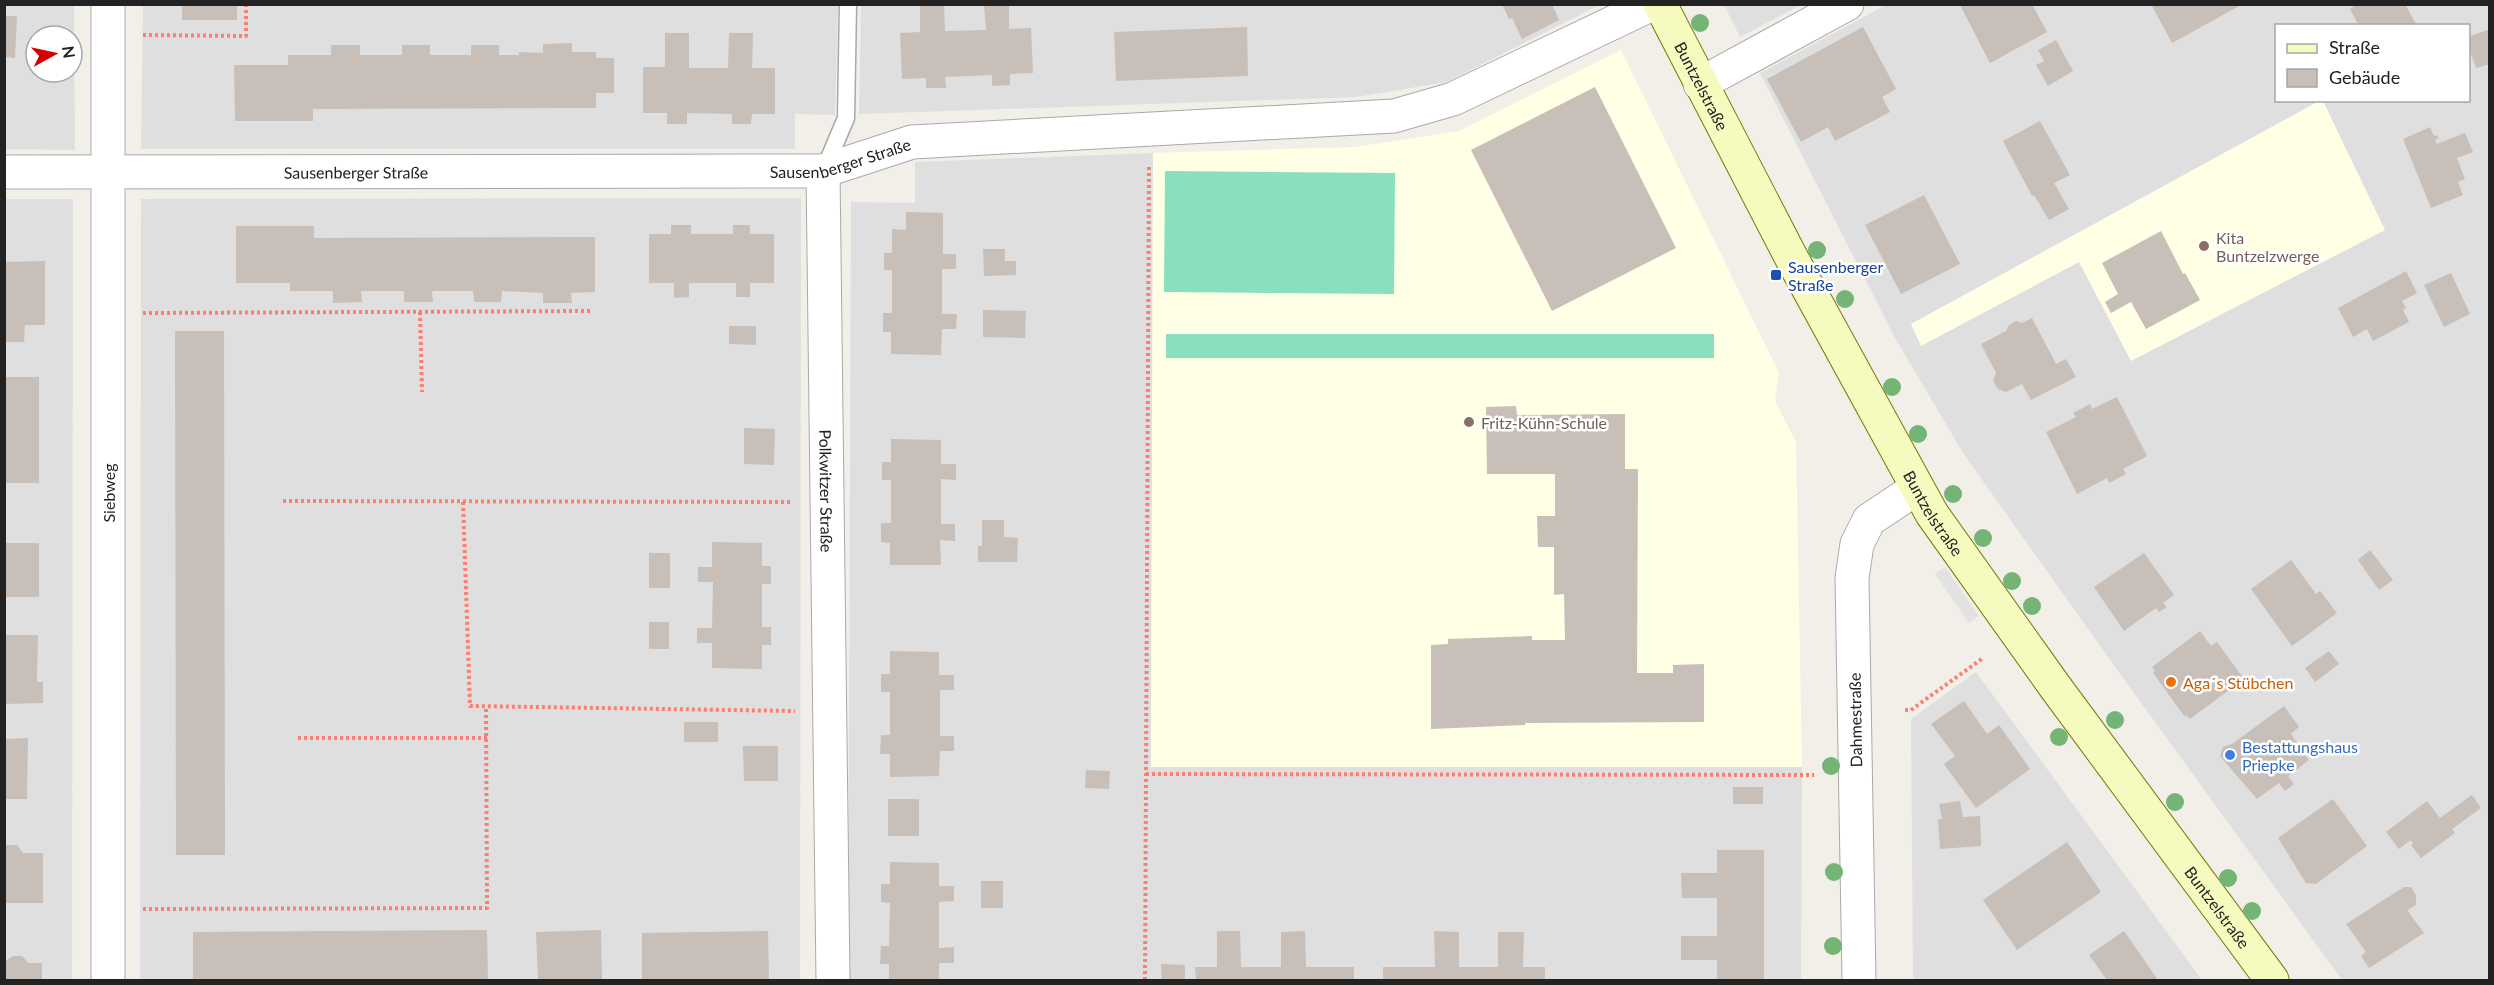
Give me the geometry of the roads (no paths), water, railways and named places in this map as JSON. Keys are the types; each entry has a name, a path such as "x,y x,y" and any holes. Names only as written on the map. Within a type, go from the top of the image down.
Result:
{"street":[{"name":"Siebweg","path":"108,4 108,981"},
{"name":"Sausenberger Straße","path":"4,172 823,171 912,142 1394,116 1453,99 1652,4"},
{"name":"Buntzelstraße","path":"1660,4 1700,84 1932,514 2007,621 2272,981"},
{"path":"1700,84 1847,4"},
{"name":"Polkwitzer Straße","path":"823,171 833,981"},
{"name":"Dahmestraße","path":"1859,981 1852,578 1857,544 1869,520 1917,488"}],"lane":[{"name":"Polkwitzer Straße","path":"823,171 846,118 848,4"}],"place":[{"name":"Kita Buntzelzwerge","path":"2204,246"},
{"name":"Sausenberger Straße","path":"1776,275"},
{"name":"Fritz-Kühn-Schule","path":"1469,422"},
{"name":"Aga´s Stübchen","path":"2171,682"},
{"name":"Bestattungshaus Priepke","path":"2230,755"}]}
